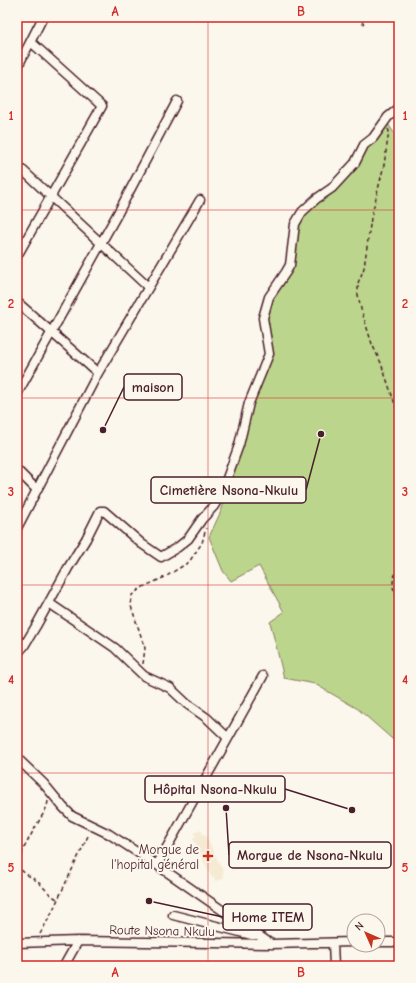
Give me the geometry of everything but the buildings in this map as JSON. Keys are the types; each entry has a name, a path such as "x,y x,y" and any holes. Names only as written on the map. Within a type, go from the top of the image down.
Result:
{"street":[{"path":"17,68 44,17"},
{"path":"17,256 102,106 31,42"},
{"path":"17,394 178,101"},
{"path":"17,654 24,646 49,603 86,539 100,511 104,511 142,544 161,557 188,539 202,519 214,506 227,479 239,445 249,403 269,354 263,323 264,312 269,297 290,264 295,224 309,205 340,180 357,160 364,145 373,138 388,117 399,108"},
{"path":"17,165 148,287"},
{"path":"17,528 98,373 200,200"},
{"path":"17,302 98,373"},
{"path":"17,470 37,490"},
{"path":"49,603 115,648 144,676 170,688 187,704 207,718 228,738"},
{"path":"17,639 24,646"},
{"path":"157,865 263,676"},
{"path":"17,758 50,791 72,816 109,834 157,865 271,944"},
{"path":"173,914 252,936 259,935"},
{"path":"64,966 78,941"},
{"name":"Route Nsona Nkulu","path":"17,943 78,941 271,944 346,942"},
{"path":"386,942 399,942"},
{"path":"333,943 334,966"}],"path":[{"path":"357,17 364,24 362,17"},
{"path":"384,124 389,131 384,165 371,218 364,268 358,283 358,294 372,344 382,363 399,416"},
{"path":"144,676 142,667 145,648 132,606 132,595 141,588 165,577 189,562 202,543 209,523"},
{"path":"399,567 392,583 393,591 399,599"},
{"path":"50,791 45,812 28,840 18,865 20,870 38,882 50,895 57,898"},
{"path":"36,943 92,826"}],"shaded area":[{"name":"Morgue de l'hopital général","path":"201,830 203,835 205,834 224,873 222,874 224,878 216,882 214,877 212,878 193,839 196,837 194,833"}],"green space":[{"path":"388,124 399,140 399,745 358,709 315,684 284,678 270,622 284,612 259,566 231,581 223,571 209,537 222,509 255,396 272,354 266,309 273,295 284,280 299,221"}],"place":[{"name":"maison","path":"103,430"},
{"name":"Cimetière Nsona-Nkulu","path":"321,434"},
{"name":"Morgue de Nsona-Nkulu","path":"226,808"},
{"name":"Hôpital Nsona-Nkulu","path":"352,810"},
{"name":"Morgue de l'hopital général","path":"208,856"},
{"name":"Home ITEM","path":"149,901"}]}
